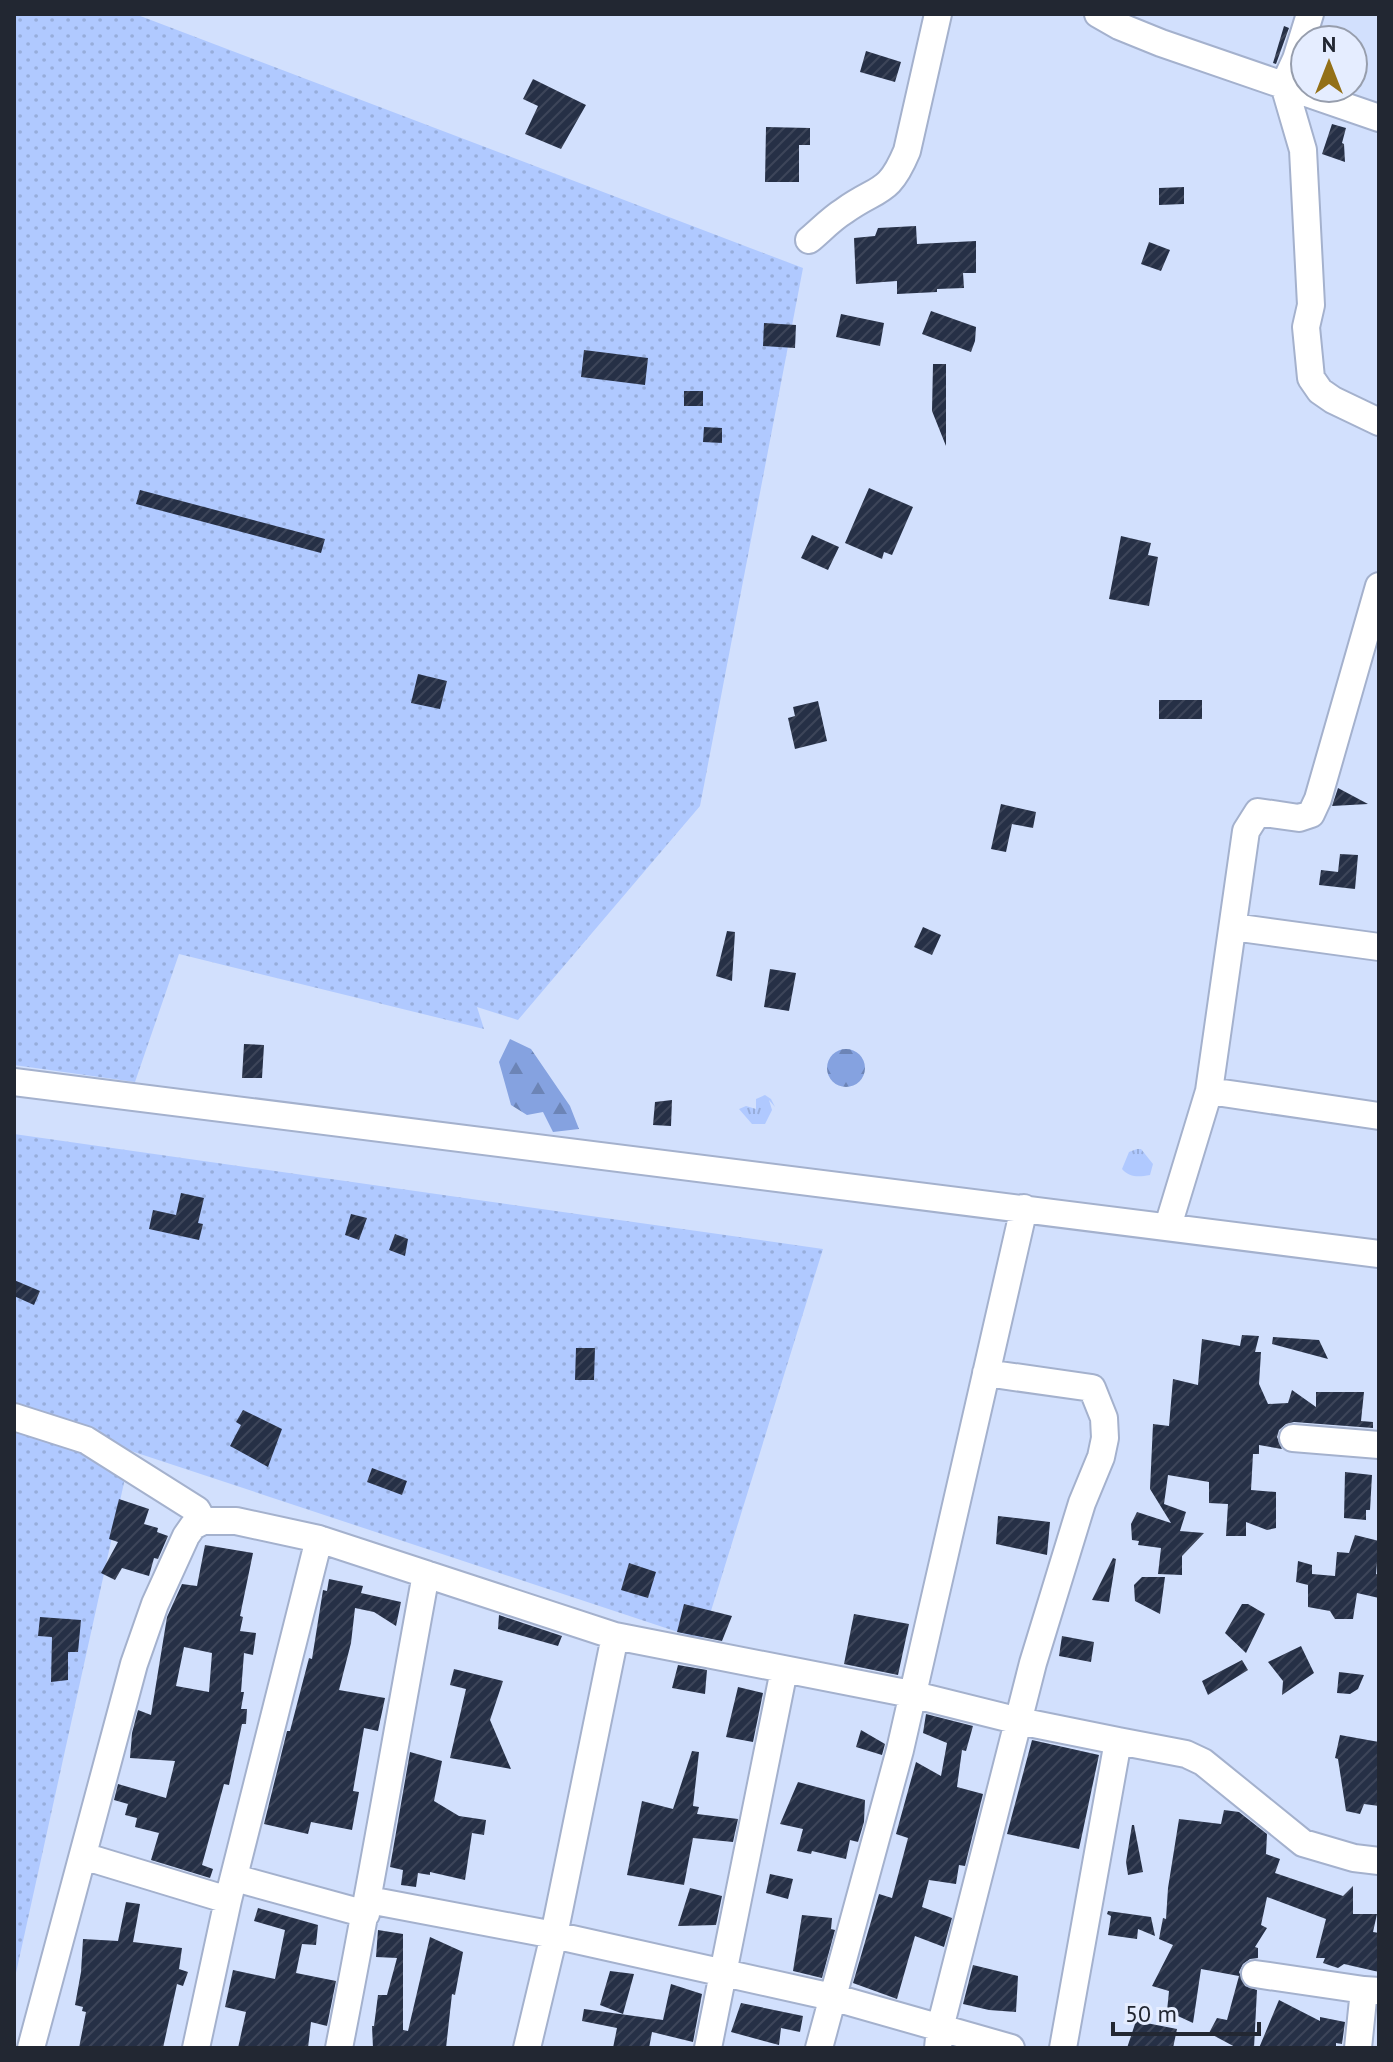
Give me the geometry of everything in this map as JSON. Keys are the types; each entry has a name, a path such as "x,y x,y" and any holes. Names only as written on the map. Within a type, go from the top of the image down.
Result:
{"street":[{"path":"809,240 844,211 888,186 898,172 907,151 938,14"},
{"path":"1098,14 1161,43 1379,118"},
{"path":"1310,14 1284,85 1303,150 1311,305 1306,327 1311,378 1320,391 1333,400 1379,422"},
{"path":"1168,1226 1209,1091 1246,831 1258,812 1299,818 1311,814 1318,799 1379,586"},
{"path":"1233,927 1379,947"},
{"path":"14,1082 1379,1254"},
{"path":"1209,1091 1379,1116"},
{"path":"819,2048 882,1822 1024,1208"},
{"path":"939,2038 1033,1663 1105,1438 1104,1418 1092,1388 986,1373"},
{"path":"14,1417 86,1440 197,1510 203,1521"},
{"path":"1293,1438 1379,1445"},
{"path":"31,2048 134,1664 155,1604 186,1536 193,1526 203,1521 236,1521 319,1539 615,1636 911,1694 1019,1721 1186,1754 1203,1762 1303,1843 1354,1858 1379,1861"},
{"path":"196,2048 231,1889 319,1539"},
{"path":"339,2048 426,1574"},
{"path":"527,2048 554,1935 615,1636"},
{"path":"708,2048 784,1670"},
{"path":"1063,2048 1118,1741"},
{"path":"83,1856 231,1889 554,1935 832,1997 939,2038 1011,2048"},
{"path":"1255,1974 1371,1990 1358,2048"}],"green space":[{"path":"14,14 135,14 803,268 700,806 518,1020 477,1007 484,1029 179,954 135,1082 14,1065"},
{"path":"510,1039 531,1049 570,1106 579,1129 553,1132 543,1112 527,1115 511,1105 499,1062"},
{"path":"846,1049 860,1054 865,1068 860,1082 846,1087 832,1082 827,1068 832,1054"},
{"path":"765,1095 775,1107 769,1100 772,1110 765,1124 752,1124 739,1109 746,1106 756,1109 756,1099"},
{"path":"14,1134 823,1249 702,1640 131,1451 14,1982"},
{"path":"1141,1149 1153,1164 1150,1175 1135,1176 1122,1169 1129,1152"}],"building":[{"path":"1284,26 1289,28 1276,64 1273,63"},
{"path":"866,51 901,62 895,82 860,72"},
{"path":"533,79 586,105 561,149 525,134 538,106 523,99"},
{"path":"1332,124 1346,128 1342,143 1345,162 1322,154"},
{"path":"766,127 810,128 810,145 799,145 799,182 765,182"},
{"path":"1184,187 1184,204 1159,205 1159,188"},
{"path":"916,226 917,244 976,241 976,273 963,273 964,288 897,294 897,281 856,284 854,238 875,236 878,228"},
{"path":"1149,242 1170,250 1161,271 1141,264"},
{"path":"931,311 976,327 971,352 922,334"},
{"path":"841,314 884,323 880,346 836,337"},
{"path":"764,323 796,325 795,348 763,346"},
{"path":"584,350 648,358 645,385 581,377"},
{"path":"933,364 946,364 946,446 932,411"},
{"path":"684,391 703,391 703,406 684,406"},
{"path":"704,427 722,428 722,443 703,442"},
{"path":"869,488 913,507 892,555 884,552 882,559 845,543"},
{"path":"140,490 325,539 321,553 136,504"},
{"path":"812,535 839,547 828,570 801,558"},
{"path":"1121,536 1151,543 1148,555 1158,557 1149,606 1109,599"},
{"path":"418,674 447,681 440,709 411,703"},
{"path":"1159,700 1202,700 1202,719 1159,719"},
{"path":"818,701 827,741 795,749 788,718 795,716 793,707"},
{"path":"1338,788 1368,804 1332,806"},
{"path":"1001,804 1036,812 1033,828 1012,824 1006,852 991,849"},
{"path":"1340,854 1358,855 1355,889 1319,885 1321,870 1338,872"},
{"path":"923,927 941,935 932,955 914,947"},
{"path":"727,931 735,932 732,981 716,976"},
{"path":"770,969 796,973 789,1011 764,1007"},
{"path":"244,1044 264,1045 262,1078 242,1078"},
{"path":"672,1100 671,1126 653,1125 655,1102"},
{"path":"181,1193 204,1198 198,1223 203,1224 199,1240 149,1229 153,1210 176,1215"},
{"path":"351,1214 367,1218 359,1240 345,1235"},
{"path":"395,1234 408,1239 405,1256 389,1250"},
{"path":"14,1280 40,1291 34,1305 14,1296"},
{"path":"1242,1335 1259,1336 1255,1352 1261,1352 1259,1384 1268,1404 1288,1403 1292,1390 1316,1407 1316,1392 1364,1392 1361,1421 1373,1422 1373,1428 1294,1422 1279,1430 1277,1437 1282,1449 1259,1445 1259,1454 1253,1454 1251,1490 1276,1492 1276,1528 1267,1530 1246,1522 1246,1536 1226,1536 1228,1504 1209,1503 1209,1482 1168,1475 1164,1504 1186,1512 1180,1531 1204,1533 1182,1556 1182,1575 1158,1574 1161,1548 1138,1545 1139,1541 1132,1540 1131,1524 1137,1512 1171,1523 1150,1489 1153,1424 1169,1426 1173,1379 1198,1385 1202,1339 1240,1346"},
{"path":"1273,1337 1319,1340 1328,1359 1272,1344"},
{"path":"576,1348 595,1348 594,1380 575,1380"},
{"path":"243,1410 282,1429 268,1467 230,1446 241,1425 236,1422"},
{"path":"372,1468 407,1481 402,1495 367,1482"},
{"path":"1345,1472 1372,1475 1370,1510 1366,1510 1366,1520 1344,1518"},
{"path":"119,1499 149,1509 144,1524 158,1528 157,1532 168,1536 158,1559 154,1558 149,1576 122,1568 115,1580 101,1573 118,1542 109,1539"},
{"path":"998,1516 1050,1522 1047,1555 996,1544"},
{"path":"1355,1535 1379,1541 1376,1574 1379,1575 1379,1598 1357,1593 1353,1619 1335,1619 1330,1611 1308,1607 1308,1585 1296,1582 1298,1561 1312,1565 1312,1574 1335,1576 1337,1552 1349,1553"},
{"path":"205,1545 253,1553 240,1616 243,1617 240,1631 256,1633 253,1655 244,1653 241,1709 247,1709 246,1724 242,1724 229,1785 224,1784 202,1865 213,1869 210,1878 151,1860 159,1833 135,1827 137,1818 125,1815 128,1804 114,1800 118,1784 166,1798 175,1761 130,1758 132,1733 138,1710 151,1715 167,1617 182,1584 197,1586","holes":["184,1647 212,1653 209,1692 176,1686"]},
{"path":"1113,1558 1116,1559 1109,1602 1092,1600"},
{"path":"629,1563 656,1572 648,1598 621,1590"},
{"path":"1142,1577 1165,1577 1160,1614 1135,1601 1134,1585"},
{"path":"329,1579 363,1586 361,1593 401,1602 396,1626 374,1612 355,1608 351,1643 339,1690 385,1698 378,1731 364,1728 353,1791 359,1792 352,1830 311,1822 308,1834 264,1824 287,1731 290,1731 309,1658 312,1659 323,1590 327,1591"},
{"path":"684,1604 732,1616 722,1641 677,1632"},
{"path":"1242,1604 1265,1614 1246,1653 1225,1633"},
{"path":"854,1614 909,1624 898,1675 844,1664"},
{"path":"499,1615 562,1636 558,1646 498,1629"},
{"path":"40,1617 81,1620 78,1652 68,1652 68,1680 51,1682 52,1637 38,1636"},
{"path":"1062,1636 1094,1642 1091,1662 1059,1656"},
{"path":"1301,1646 1314,1673 1282,1695 1283,1681 1268,1662"},
{"path":"1242,1660 1248,1670 1208,1695 1202,1681"},
{"path":"678,1665 707,1670 705,1694 672,1688"},
{"path":"454,1669 503,1681 490,1720 511,1769 450,1758 466,1689 450,1685"},
{"path":"1339,1672 1364,1675 1358,1689 1350,1694 1337,1693"},
{"path":"738,1687 763,1693 753,1742 726,1737"},
{"path":"926,1714 973,1726 966,1751 962,1750 957,1787 983,1794 965,1866 959,1865 956,1884 929,1880 922,1907 952,1918 944,1947 915,1936 897,1999 853,1983 879,1894 892,1898 908,1838 896,1834 916,1762 941,1776 947,1743 923,1733"},
{"path":"861,1730 885,1744 882,1755 856,1747"},
{"path":"1340,1735 1379,1742 1379,1806 1364,1804 1360,1814 1346,1811 1338,1759 1335,1758"},
{"path":"1032,1740 1099,1755 1079,1849 1007,1834"},
{"path":"692,1751 699,1752 693,1806 699,1807 697,1814 738,1819 733,1842 693,1838 684,1885 627,1875 642,1801 673,1809"},
{"path":"410,1752 442,1761 434,1801 459,1816 486,1820 484,1835 472,1833 465,1880 430,1872 430,1875 418,1873 416,1887 401,1885 403,1870 390,1867"},
{"path":"798,1782 865,1800 864,1822 858,1842 850,1840 846,1859 812,1851 811,1854 797,1851 803,1829 780,1824"},
{"path":"1224,1810 1239,1812 1267,1834 1266,1854 1280,1859 1275,1873 1343,1896 1353,1886 1353,1914 1377,1914 1373,1932 1379,1933 1379,1972 1344,1964 1338,1968 1323,1963 1325,1958 1316,1958 1326,1919 1267,1897 1261,1925 1267,1928 1255,1947 1258,1948 1258,1958 1243,1964 1239,1972 1245,1986 1257,1990 1254,2048 1237,2048 1209,2033 1217,2018 1227,2020 1239,1976 1201,1969 1193,2023 1167,2011 1169,1991 1152,1986 1173,1945 1159,1939 1163,1918 1166,1919 1179,1819 1221,1824"},
{"path":"1132,1825 1143,1872 1128,1875 1126,1862"},
{"path":"770,1874 793,1879 788,1899 766,1893"},
{"path":"690,1888 722,1896 716,1925 678,1926"},
{"path":"126,1902 140,1904 133,1942 182,1948 179,1969 188,1972 183,1986 177,1984 163,2048 79,2048 86,2012 82,2011 83,2007 75,2005 83,1939 118,1941"},
{"path":"258,1908 318,1925 316,1945 302,1944 296,1973 336,1981 327,2026 311,2022 308,2048 238,2048 246,2012 225,2007 233,1970 275,1979 285,1930 254,1921"},
{"path":"1108,1911 1151,1917 1155,1936 1138,1929 1137,1939 1108,1935 1111,1916 1107,1914"},
{"path":"802,1915 832,1918 831,1929 835,1930 822,1978 793,1971"},
{"path":"378,1930 403,1934 403,2030 408,2031 430,1937 463,1952 455,1995 452,1994 446,2048 373,2048 372,2026 378,1995 387,1995 397,1958 376,1957"},
{"path":"973,1965 1018,1976 1016,2012 963,2004"},
{"path":"610,1971 634,1974 623,2014 600,2005"},
{"path":"671,1984 702,1994 693,2042 652,2032 649,2048 613,2048 617,2028 582,2021 584,2009 663,2020"},
{"path":"1279,2000 1320,2021 1320,2017 1345,2022 1342,2044 1336,2043 1336,2048 1259,2048"},
{"path":"741,2003 803,2016 800,2032 781,2028 779,2045 731,2032"},
{"path":"1136,2021 1177,2029 1173,2048 1127,2048"}]}
